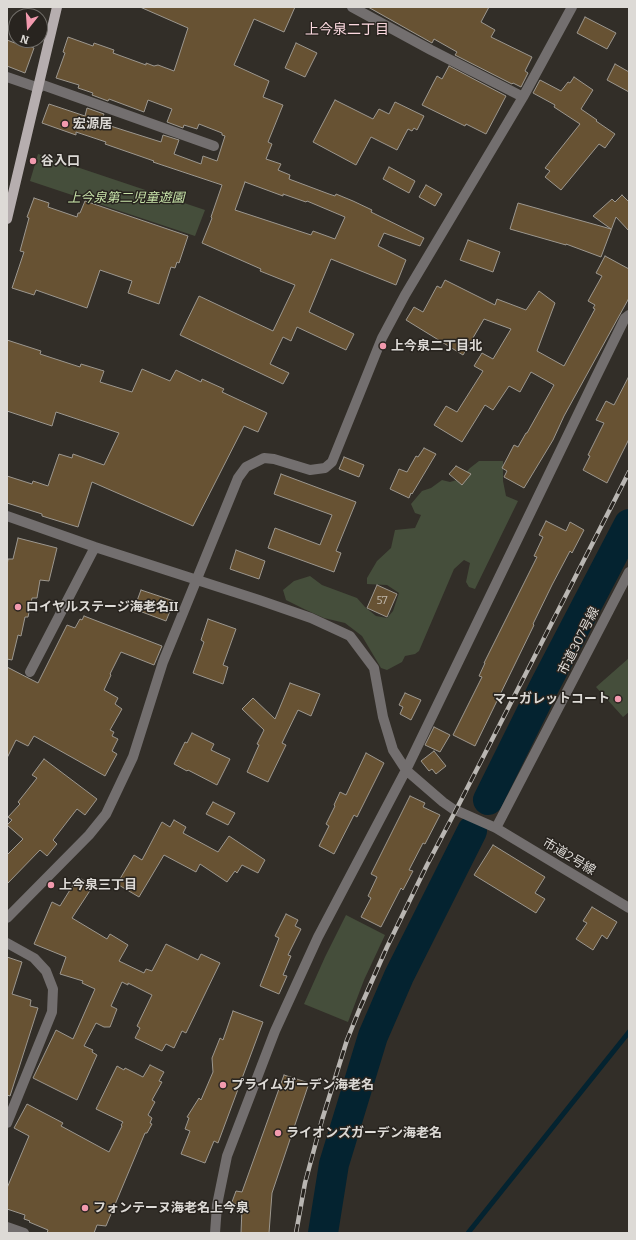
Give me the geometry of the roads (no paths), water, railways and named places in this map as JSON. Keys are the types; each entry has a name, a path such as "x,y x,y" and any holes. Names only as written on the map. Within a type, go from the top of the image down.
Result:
{"main road":[{"path":"7,219 10,198 39,86 57,7"}],"street":[{"path":"352,7 431,50 523,97"},
{"path":"7,918 89,834 106,814 133,757 163,662 238,478 246,467 264,458 274,459 310,470 325,468 332,462 382,338 405,295 523,97 572,7"},
{"path":"7,77 39,86 214,146"},
{"path":"215,1233 217,1204 227,1156 275,1031 318,937 406,770 625,318 629,315"},
{"name":"市道2号線","path":"7,516 95,547 303,615 350,636 374,668 383,718 393,750 406,770 453,809 496,828 629,908"},
{"path":"30,672 95,547"},
{"name":"市道307号線","path":"496,828 629,572"},
{"path":"7,943 34,958 46,972 53,989 52,1012 7,1123"},
{"path":"7,1227 24,1233"}],"waterway":[{"path":"488,800 545,685 629,524"},
{"path":"323,1233 334,1164 373,1036 399,976 472,831"},
{"path":"468,1233 629,1032"}],"railway":[{"path":"296,1233 305,1183 322,1120 347,1040 360,1008 387,947 427,865 629,472"}],"place":[{"name":"宏源居","path":"65,124"},
{"name":"谷入口","path":"33,161"},
{"name":"上今泉二丁目北","path":"383,346"},
{"name":"ロイヤルステージ海老名II","path":"18,607"},
{"name":"マーガレットコート","path":"618,699"},
{"name":"上今泉三丁目","path":"51,885"},
{"name":"プライムガーデン海老名","path":"223,1085"},
{"name":"ライオンズガーデン海老名","path":"278,1133"},
{"name":"フォンテーヌ海老名上今泉","path":"85,1208"}],"district":[{"name":"上今泉二丁目","path":"347,30"}],"park label":[{"name":"上今泉第二児童遊園","path":"126,198"}]}
